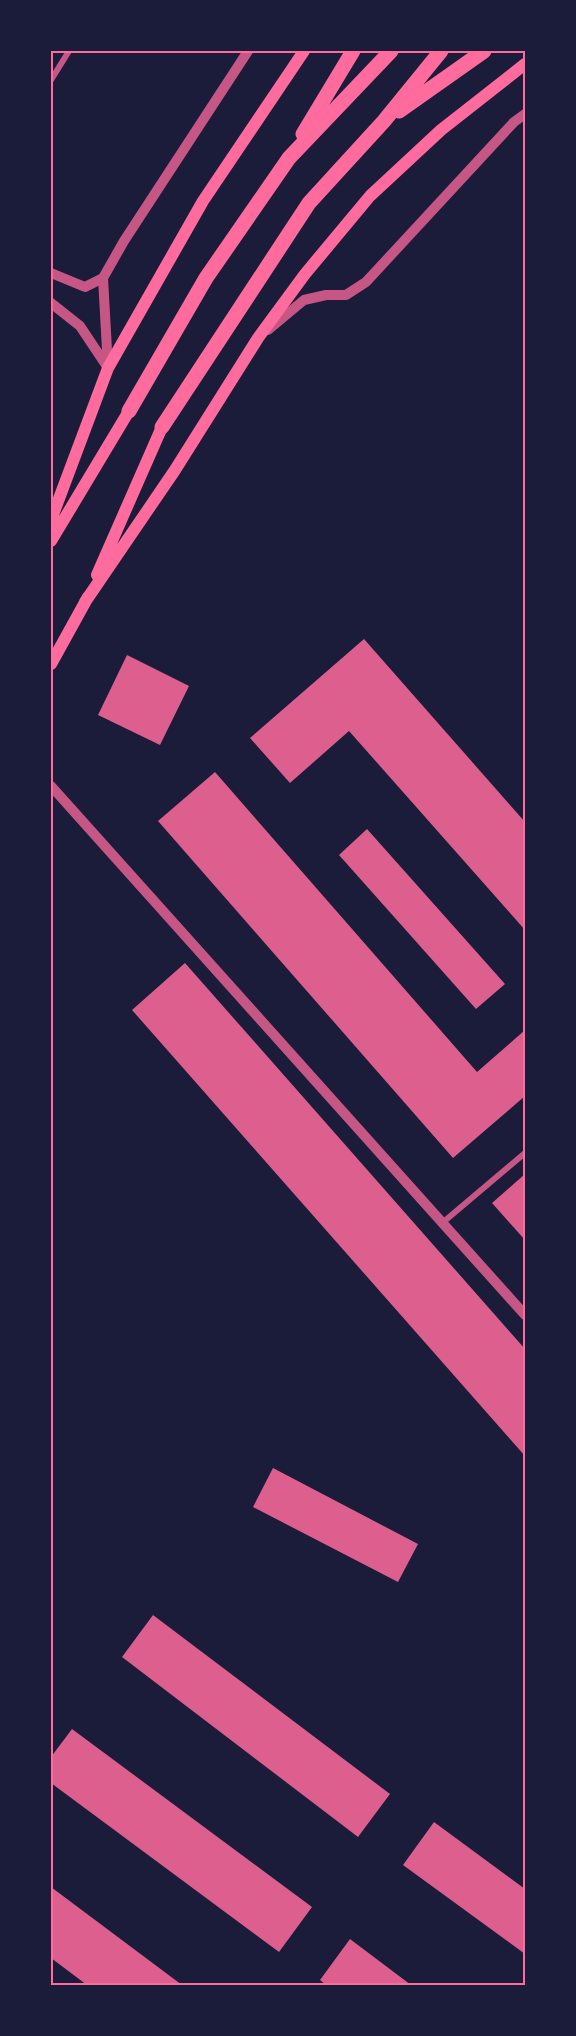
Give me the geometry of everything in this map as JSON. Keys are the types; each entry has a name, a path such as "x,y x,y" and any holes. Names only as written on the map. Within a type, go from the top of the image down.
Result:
{"main road":[{"path":"51,520 108,368 203,201 304,51"},
{"path":"51,541 206,278 289,158 353,51"},
{"path":"289,158 391,51"},
{"path":"86,602 162,427 309,203 384,121 441,51"},
{"path":"384,121 484,51"},
{"path":"51,664 86,602 175,470 258,338 305,274 370,196 441,130 525,64"}],"street":[{"path":"51,80 69,51"},
{"path":"108,368 103,278 124,241 248,51"},
{"path":"258,338 303,300 326,295 346,295 366,282 514,122 525,114"},
{"path":"51,273 85,287 103,278"},
{"path":"51,303 80,326 108,368"},
{"path":"51,786 441,1224 525,1315"},
{"path":"441,1224 525,1153"}],"building":[{"path":"364,639 525,822 525,930 349,731 290,783 250,738"},
{"path":"127,655 189,686 160,745 98,715"},
{"path":"215,772 477,1072 525,1030 525,1096 453,1158 158,821"},
{"path":"367,829 505,984 476,1009 339,855"},
{"path":"185,963 525,1349 525,1456 132,1010"},
{"path":"525,1174 525,1240 492,1203"},
{"path":"273,1468 418,1544 398,1582 253,1507"},
{"path":"153,1615 390,1794 358,1837 122,1657"},
{"path":"72,1729 312,1907 279,1952 51,1783 51,1757"},
{"path":"434,1822 525,1889 525,1954 403,1865"},
{"path":"51,1887 182,1985 87,1985 51,1958"},
{"path":"350,1939 411,1985 326,1985 320,1980"}]}
